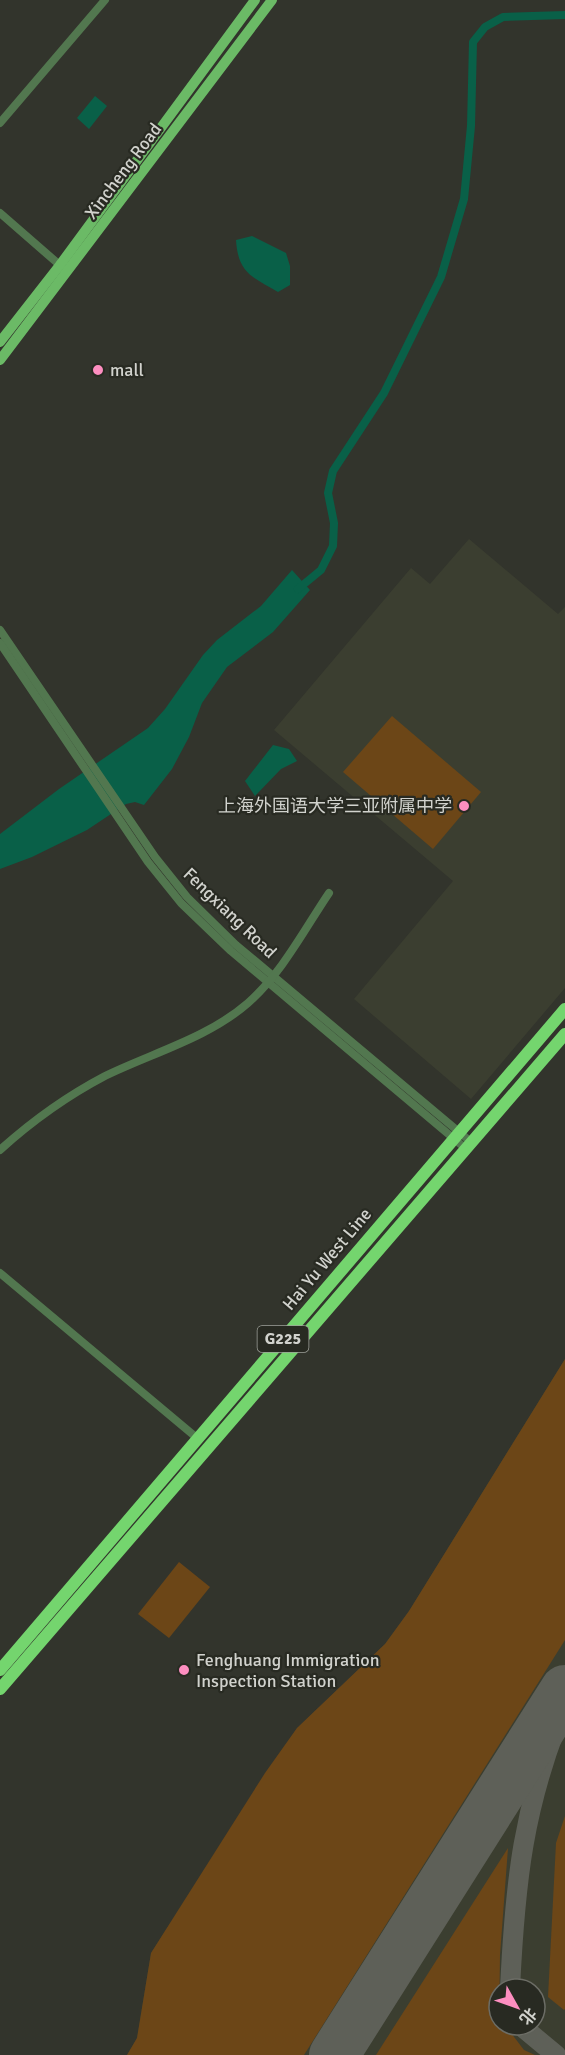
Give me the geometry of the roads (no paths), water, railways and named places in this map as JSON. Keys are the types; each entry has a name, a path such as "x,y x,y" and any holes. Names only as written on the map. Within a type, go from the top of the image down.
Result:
{"highway":[{"name":"Hai Yu West Line","path":"0,1689 64,1604 197,1438 565,1009"},
{"name":"Hai Yu West Line","path":"0,1670 64,1604 565,1034"}],"main road":[{"name":"Xincheng Road","path":"0,360 255,0"},
{"name":"Xincheng Road","path":"0,342 64,268 272,0"}],"street":[{"path":"0,123 105,0"},
{"path":"0,213 64,268"},
{"name":"Fengxiang Road","path":"0,630 119,813 187,897 271,980 468,1145"},
{"name":"Fengxiang Road","path":"0,643 87,765"},
{"path":"0,1150 57,1104 105,1076 195,1036 245,1005 271,980 329,892"},
{"path":"0,1273 197,1438"}],"waterway":[{"path":"298,589 321,570 333,546 334,523 328,493 333,471 384,393 441,277 464,199 471,126 473,42 485,27 503,17 565,15"}],"place":[{"name":"mall","path":"98,370"},
{"name":"上海外国语大学三亚附属中学","path":"464,806"},
{"name":"Fenghuang Immigration Inspection Station","path":"184,1670"}]}
